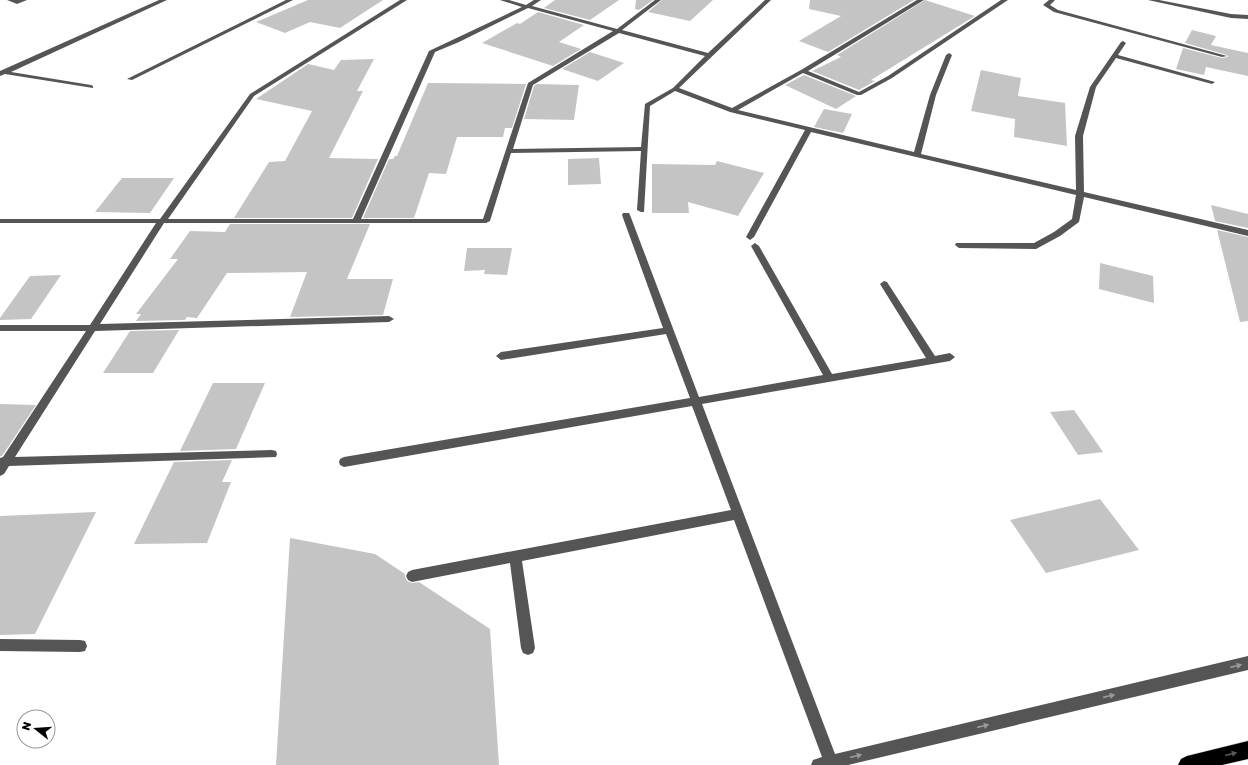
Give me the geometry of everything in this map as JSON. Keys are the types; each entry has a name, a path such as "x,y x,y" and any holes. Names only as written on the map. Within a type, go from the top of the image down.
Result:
{"highway":[{"path":"1187,765 1248,750"}],"street":[{"path":"10,0 17,2 24,0"},
{"path":"1,73 164,0"},
{"path":"130,79 290,0"},
{"path":"2,465 162,221 252,95 404,0"},
{"path":"503,0 709,55"},
{"path":"356,221 432,51 457,41 538,0"},
{"path":"0,221 486,221 530,84 618,31 658,0"},
{"path":"641,210 648,105 675,89 768,0"},
{"path":"732,111 803,71 921,0"},
{"path":"803,71 859,94 890,77 1005,0"},
{"path":"1052,0 1046,5 1056,11 1224,56"},
{"path":"1151,0 1231,16 1248,17"},
{"path":"959,245 1036,246 1057,234 1076,220 1080,194 1079,136 1093,87 1123,43"},
{"path":"917,156 933,96 950,55"},
{"path":"1114,56 1212,82"},
{"path":"1,73 91,87"},
{"path":"675,89 732,111 917,156 1248,233"},
{"path":"750,237 809,130"},
{"path":"508,152 645,149"},
{"path":"626,215 738,514 824,764 1248,663"},
{"path":"755,246 829,378"},
{"path":"884,284 932,360"},
{"path":"0,328 92,328 389,319"},
{"path":"501,356 669,330"},
{"path":"344,462 950,357"},
{"path":"2,465 272,454"},
{"path":"412,576 738,514"},
{"path":"515,556 528,648"},
{"path":"0,645 80,646"}],"building":[{"path":"308,0 383,0 340,28 310,22 285,33 256,22"},
{"path":"555,0 619,0 590,20 544,8"},
{"path":"636,0 653,0 639,10 635,9"},
{"path":"662,0 713,0 690,21 648,12"},
{"path":"810,0 914,0 828,52 799,41 841,16 809,9"},
{"path":"925,0 975,16 871,80 875,81 859,90 812,71 841,57 837,55"},
{"path":"538,12 584,25 559,42 581,49 553,66 482,43 517,23 520,24"},
{"path":"1192,30 1216,36 1211,45 1248,53 1248,76 1206,67 1204,75 1176,69 1183,48 1222,58 1228,57 1227,55 1185,43"},
{"path":"590,52 624,63 598,81 562,69"},
{"path":"374,59 357,91 363,91 329,158 378,159 352,218 234,218 269,162 285,161 312,111 256,99 308,64 334,70 341,60"},
{"path":"981,70 1021,78 1018,96 1065,103 1067,146 1014,137 1015,119 971,111"},
{"path":"804,75 856,96 836,109 785,85"},
{"path":"428,83 526,84 512,128 505,128 503,137 457,137 446,174 429,173 414,218 363,218 389,159 393,159 397,156"},
{"path":"537,84 579,85 574,120 524,119 534,86"},
{"path":"824,109 852,114 843,133 814,127"},
{"path":"599,158 601,184 568,185 568,159"},
{"path":"717,161 764,173 738,216 688,202 689,213 652,213 652,164 715,165"},
{"path":"122,178 174,178 150,213 95,212"},
{"path":"1211,205 1248,214 1248,228 1215,221"},
{"path":"230,224 370,224 347,279 393,279 383,315 290,317 307,272 227,273 197,318 187,317 185,320 136,321 141,314 136,314 178,259 170,259 190,231 225,232"},
{"path":"1217,230 1248,237 1248,321 1240,322"},
{"path":"467,248 512,248 507,275 484,274 485,270 464,271"},
{"path":"1100,263 1153,276 1154,303 1099,289"},
{"path":"61,275 31,319 0,320 30,276"},
{"path":"179,330 153,373 103,373 130,331"},
{"path":"213,383 265,383 236,449 180,451"},
{"path":"0,404 36,405 2,456 0,456"},
{"path":"1074,410 1103,452 1078,455 1050,412"},
{"path":"232,460 222,482 231,482 207,543 134,544 174,462"},
{"path":"1100,499 1139,550 1046,573 1010,520"},
{"path":"96,512 35,634 0,635 0,516"},
{"path":"290,538 375,554 405,574 407,581 412,583 419,582 490,629 499,765 276,765"}]}
